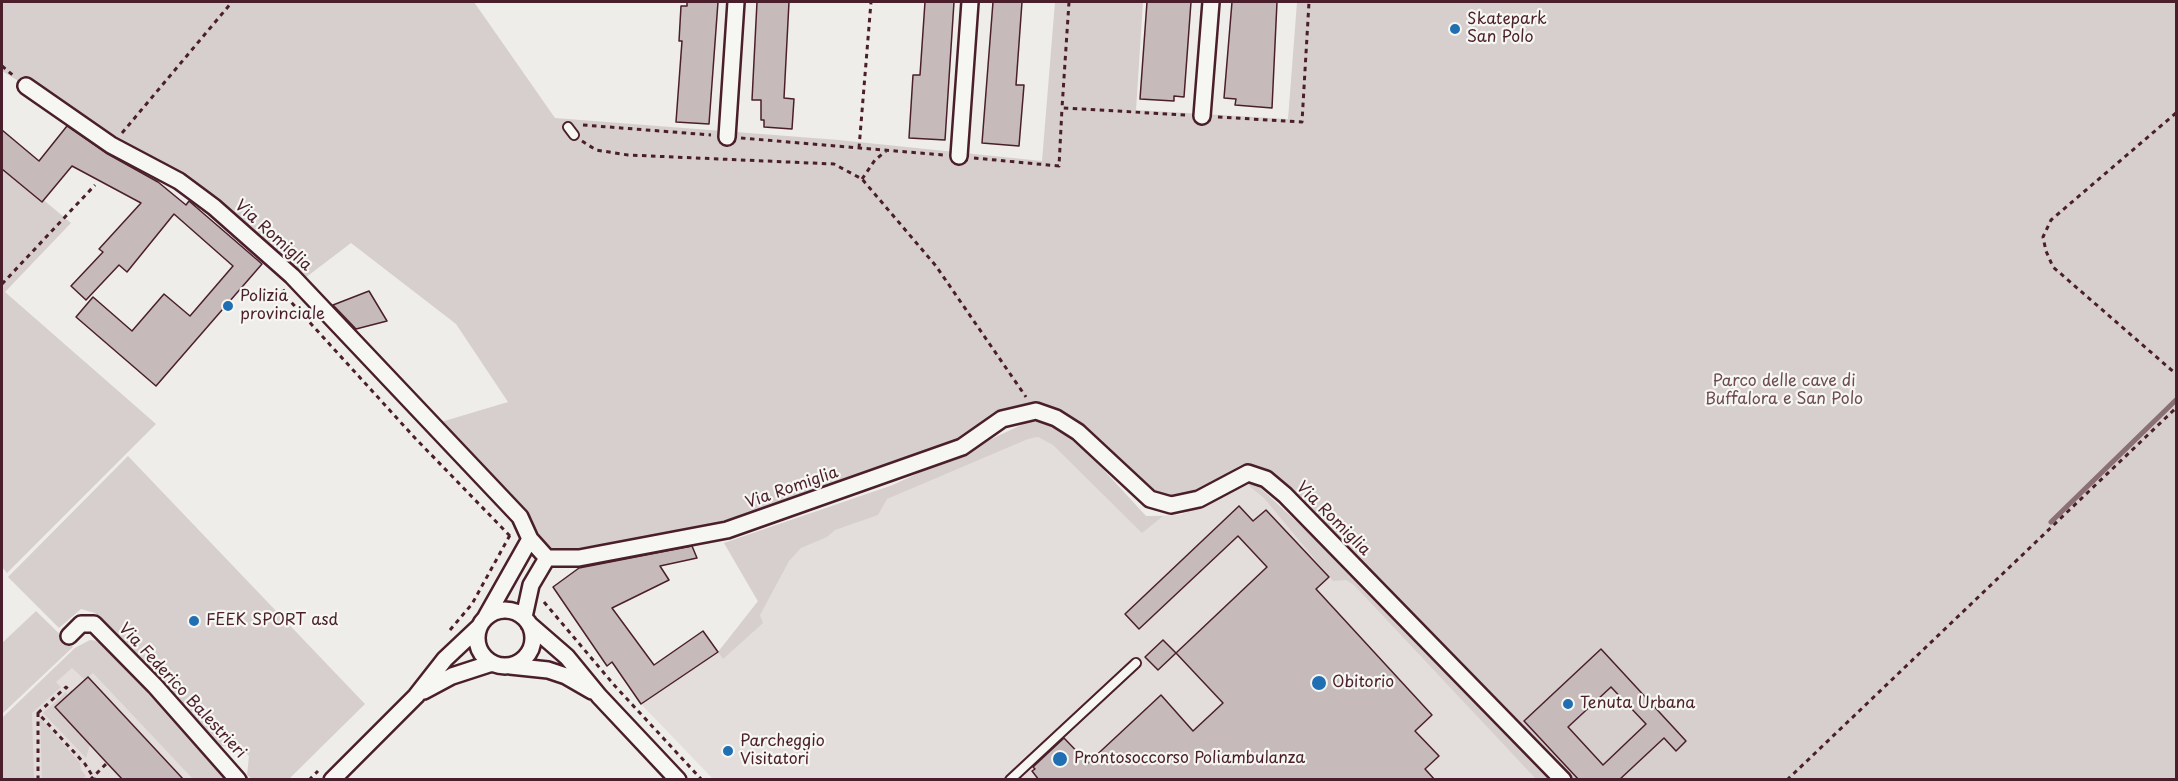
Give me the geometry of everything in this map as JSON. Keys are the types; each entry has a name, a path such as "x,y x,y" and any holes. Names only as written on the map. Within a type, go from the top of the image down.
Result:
{"street":[{"path":"727,136 736,2"},
{"path":"958,156 970,2"},
{"path":"1202,116 1211,2"},
{"name":"Via Romiglia","path":"26,86 111,145 179,181 214,207 296,280 520,517 530,539 547,558 579,558 727,530 962,447 1002,419 1036,411 1056,418 1078,432 1150,499 1171,505 1198,499 1248,473 1266,479 1285,495 1563,780"},
{"path":"492,663 480,651 477,644 482,622 530,539"},
{"path":"509,666 525,657 530,650 532,641 527,621 531,585 547,558"},
{"path":"332,780 416,696 445,659 482,622 501,610 509,610 527,621 567,657 599,696 678,780"},
{"name":"Via Federico Balestrieri","path":"69,636 81,624 94,624 155,686 238,780"},
{"path":"416,696 452,676 492,663 538,668 566,676 599,696"}],"lane":[{"path":"568,126 574,135"},
{"path":"1010,780 1136,663"}],"path":[{"path":"111,145 232,2"},
{"path":"860,148 871,2"},
{"path":"578,124 1059,165 1062,108"},
{"path":"2176,113 2051,220 2043,237 2053,267 2176,374"},
{"path":"574,135 596,150 628,155 834,164 862,178 936,266 1036,411"},
{"path":"862,178 875,160 887,150"},
{"path":"2,284 95,186"},
{"path":"296,280 282,292 415,438 510,536"},
{"path":"1787,780 2176,408"},
{"path":"443,639 472,604 520,517"},
{"path":"542,600 615,686 702,780"},
{"path":"38,780 38,713 66,687 71,692"},
{"path":"38,713 85,764 92,779 107,763"},
{"path":"309,780 326,764"}],"shaded area":[{"path":"1030,421 1075,439 1146,516 1180,515 1254,482 1550,779 713,779 641,704 718,652 758,602 724,543 893,485"},
{"path":"90,640 97,640 230,780 2,780 2,718 75,648"}],"green space":[{"name":"Parco delle cave di Buffalora e San Polo","path":"2,2 474,2 555,118 839,140 1042,161 1055,2 1143,2 1136,110 1288,119 1297,2 2176,2 2176,779 1569,779 1398,599 1267,471 1243,464 1194,492 1173,496 1156,491 1061,410 1030,403 996,411 955,440 726,525 578,548 551,549 534,534 521,504 441,422 508,402 456,324 351,243 305,278 220,199 184,174 116,140 2,71"},
{"path":"2,165 71,223 5,292 156,424 7,573 2,567"},
{"path":"1030,421 1047,423 1075,439 1146,516 1163,516 1142,533 1053,445 1038,437 1028,439 887,499 878,515 835,530 827,537 801,548 789,561 760,615 763,623 723,659 718,652 758,601 724,543 893,485"},
{"name":"FEEK SPORT asd","path":"128,456 365,704 289,779 252,779 247,775 249,756 241,747 221,746 95,613 81,609 59,628 8,577"},
{"path":"1254,482 1345,567 1550,779 1536,779 1354,585 1346,580 1333,581 1264,498 1248,485"},
{"path":"36,611 73,647 2,714 2,643"},
{"path":"90,640 104,643 230,779 193,779 93,673 85,680 72,668 56,682 61,687 32,713 34,779 2,780 2,718 75,648"},
{"path":"66,692 68,695 55,708 90,745 86,758 43,713"},
{"path":"40,718 80,763 81,770 86,776 82,779 42,779"}],"building":[{"path":"687,2 718,2 709,124 676,122 682,41 679,41 681,6 687,6"},
{"path":"757,2 789,2 784,98 794,99 792,129 764,127 764,120 761,120 761,100 752,100"},
{"path":"925,2 954,2 945,140 909,138 913,75 920,75"},
{"path":"993,2 1022,2 1016,85 1024,85 1019,146 982,143"},
{"path":"1147,2 1191,2 1184,97 1174,96 1174,101 1140,99"},
{"path":"1232,2 1277,2 1272,108 1235,105 1236,99 1224,98"},
{"path":"67,126 106,153 158,182 186,205 189,201 262,264 156,386 76,317 93,297 132,331 164,294 190,316 233,266 174,214 127,272 119,265 86,300 71,286 103,252 99,249 141,203 72,166 42,202 2,169 2,130 39,161"},
{"path":"369,291 387,321 356,329 333,305"},
{"path":"1239,506 1253,521 1266,510 1329,577 1316,589 1432,715 1415,731 1439,756 1425,769 1435,780 1039,780 1032,771 1035,769 1033,767 1064,738 1088,763 1161,695 1193,731 1223,703 1176,653 1267,567 1238,536 1139,629 1125,614"},
{"path":"692,546 697,558 660,566 669,580 612,608 654,665 703,631 718,652 641,704 612,662 607,666 553,587 579,568"},
{"path":"1163,640 1176,653 1158,670 1145,657"},
{"name":"Tenuta Urbana","path":"1601,649 1686,741 1676,751 1664,738 1619,780 1579,780 1524,721","holes":["1611,687 1646,724 1603,765 1568,727"]},
{"path":"88,677 184,780 123,780 107,763 55,707"}],"waterway":[{"path":"2051,522 2176,400"}],"place":[{"name":"Skatepark San Polo","path":"1455,29"},
{"name":"Polizia provinciale","path":"228,306"},
{"name":"FEEK SPORT asd","path":"194,621"},
{"name":"Obitorio","path":"1319,683"},
{"name":"Tenuta Urbana","path":"1568,704"},
{"name":"Parcheggio Visitatori","path":"728,751"},
{"name":"Prontosoccorso Poliambulanza","path":"1060,759"}]}
